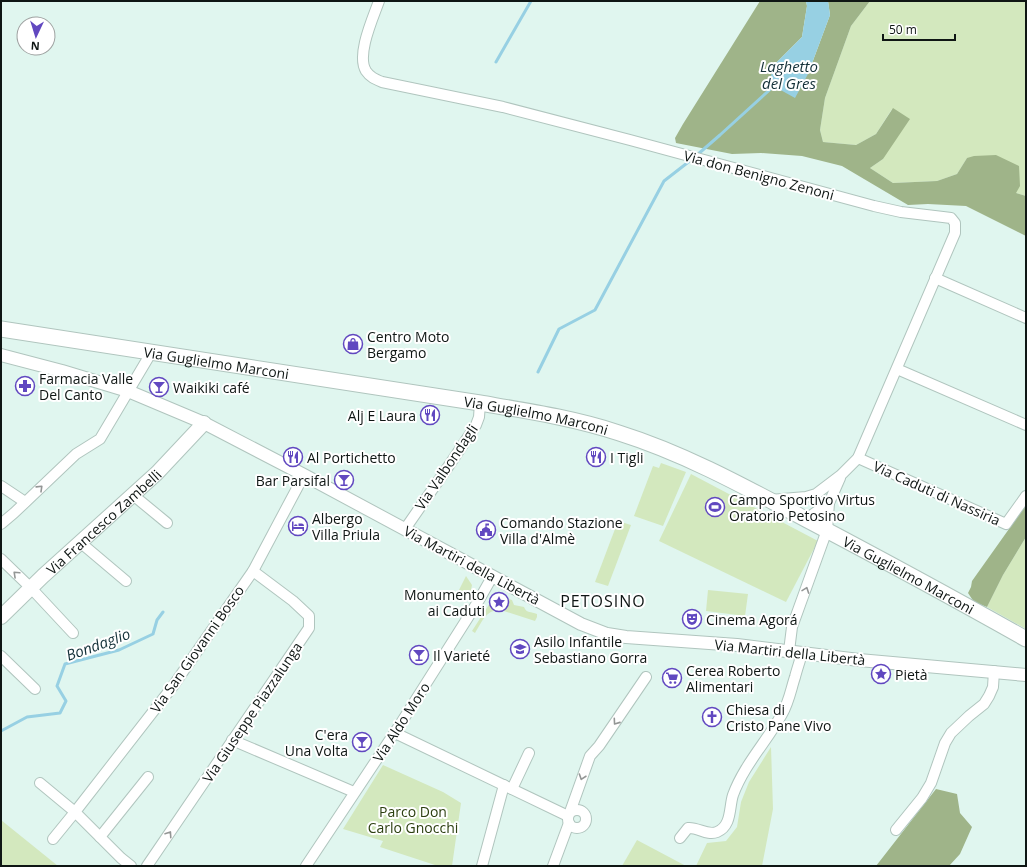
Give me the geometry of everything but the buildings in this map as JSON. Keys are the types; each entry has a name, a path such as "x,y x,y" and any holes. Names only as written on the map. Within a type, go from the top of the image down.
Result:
{"main road":[{"name":"Via Guglielmo Marconi","path":"1,329 564,417 621,433 692,462 770,500 1026,639"},
{"name":"Via Francesco Zambelli","path":"1,618 80,542 157,473 204,423"}],"street":[{"name":"Via don Benigno Zenoni","path":"379,1 363,50 362,60 366,71 372,78 382,82 503,108 630,140 874,206 901,212 950,218 955,222 955,233 858,458 841,475 816,494 806,497 770,500"},
{"path":"935,278 1026,318"},
{"path":"1,524 76,454 100,439 151,353"},
{"name":"Via Martiri della Libertà","path":"1,355 62,371 128,391 204,423 405,529 492,577 582,624 607,634 626,637 737,645 994,672 1024,673"},
{"path":"896,369 1026,425"},
{"name":"Via Valbondagli","path":"405,529 476,425 479,417 480,403"},
{"name":"Via Caduti di Nassiria","path":"858,458 1006,524 1026,496"},
{"name":"Via San Giovanni Bosco","path":"53,839 173,686 253,571 304,475"},
{"name":"Via don Benigno Zenoni","path":"789,651 792,627 827,530 829,503 841,475"},
{"path":"1,486 25,502"},
{"path":"806,519 816,494"},
{"path":"132,495 167,523"},
{"path":"806,519 829,503"},
{"path":"80,542 126,581"},
{"path":"1,558 72,633"},
{"name":"Via Giuseppe Piazzalunga","path":"147,866 309,628 309,616 293,601 253,571"},
{"name":"Via Aldo Moro","path":"306,866 354,792 395,733 492,577"},
{"path":"680,838 688,828 695,828 708,833 717,832 724,827 728,821 733,795 742,776 783,713 790,696 802,653"},
{"path":"1,656 35,689"},
{"path":"896,830 922,798 931,783 945,743 951,733 984,704 989,696 994,672"},
{"path":"553,866 590,756 599,746 646,677"},
{"path":"395,733 569,817 573,827 579,828"},
{"path":"232,740 354,792"},
{"path":"482,866 508,787 529,753"},
{"path":"100,837 148,777"},
{"path":"40,782 75,812 131,866"},
{"path":"559,851 585,821 585,816 579,810 569,817"}],"green space":[{"path":"760,1 806,1 807,6 802,37 776,63 808,74 830,15 828,1 870,1 851,26 825,98 820,130 823,142 856,145 876,134 893,108 910,119 883,159 870,168 893,183 937,181 957,174 967,158 974,156 996,155 1019,166 1020,186 1016,193 1026,196 1026,236 966,206 928,204 908,205 842,166 802,156 761,153 732,154 676,143 675,138 683,124"},
{"path":"870,1 1026,1 1026,196 1016,193 967,158 957,174 937,181 893,183 870,168 883,159 892,109 876,134 856,145 823,142 820,130 825,98 851,26"},
{"path":"661,463 686,472 663,526 634,516 653,466 659,468"},
{"name":"Campo Sportivo Virtus Oratorio Petosino","path":"691,474 818,541 786,602 659,541"},
{"path":"1026,505 1026,537 1003,575 987,607 974,602 968,593 972,581"},
{"path":"618,521 631,525 608,586 595,582"},
{"path":"1026,537 1026,629 987,607 1003,575"},
{"path":"466,576 472,585 470,595 459,590"},
{"path":"708,590 748,594 745,616 706,611"},
{"path":"498,598 512,600 514,605 524,607 528,612 537,614 535,621 501,610 496,610 485,617 475,633 472,631 493,599"},
{"path":"771,747 773,809 762,866 696,866 707,843 726,841 737,827 741,802 749,782"},
{"name":"Parco Don Carlo Gnocchi","path":"383,765 443,792 461,803 452,866 438,866 380,847 383,841 343,829"},
{"path":"936,789 957,794 960,813 972,827 960,854 949,866 876,866"},
{"path":"1,820 58,866 1,866"},
{"path":"637,840 686,866 622,866"}],"water":[{"name":"Laghetto del Gres","path":"806,1 828,1 830,15 808,74 795,98 768,83 776,63 802,37 807,6"}],"waterway":[{"path":"496,62 531,1"},
{"path":"697,155 776,84"},
{"path":"538,372 559,329 595,310 664,181 691,160"},
{"name":"Bondaglio","path":"1,731 27,717 60,713 66,701 57,686 65,664 119,650 153,634 157,620 163,612"}],"place":[{"name":"Centro Moto Bergamo","path":"353,344"},
{"name":"Farmacia Valle Del Canto","path":"25,386"},
{"name":"Waikiki café","path":"159,387"},
{"name":"Alj E Laura","path":"430,415"},
{"name":"Al Portichetto","path":"293,457"},
{"name":"I Tigli","path":"596,457"},
{"name":"Bar Parsifal","path":"344,480"},
{"name":"Campo Sportivo Virtus Oratorio Petosino","path":"715,507"},
{"name":"Albergo Villa Priula","path":"298,526"},
{"name":"Comando Stazione Villa d'Almè","path":"486,530"},
{"name":"Monumento ai Caduti","path":"499,602"},
{"name":"Cinema Agorá","path":"692,619"},
{"name":"Asilo Infantile Sebastiano Gorra","path":"520,649"},
{"name":"Il Varieté","path":"419,655"},
{"name":"Pietà","path":"881,674"},
{"name":"Cerea Roberto Alimentari","path":"672,678"},
{"name":"Chiesa di Cristo Pane Vivo","path":"712,717"},
{"name":"C'era Una Volta","path":"362,742"}],"district":[{"name":"PETOSINO","path":"603,601"}]}
